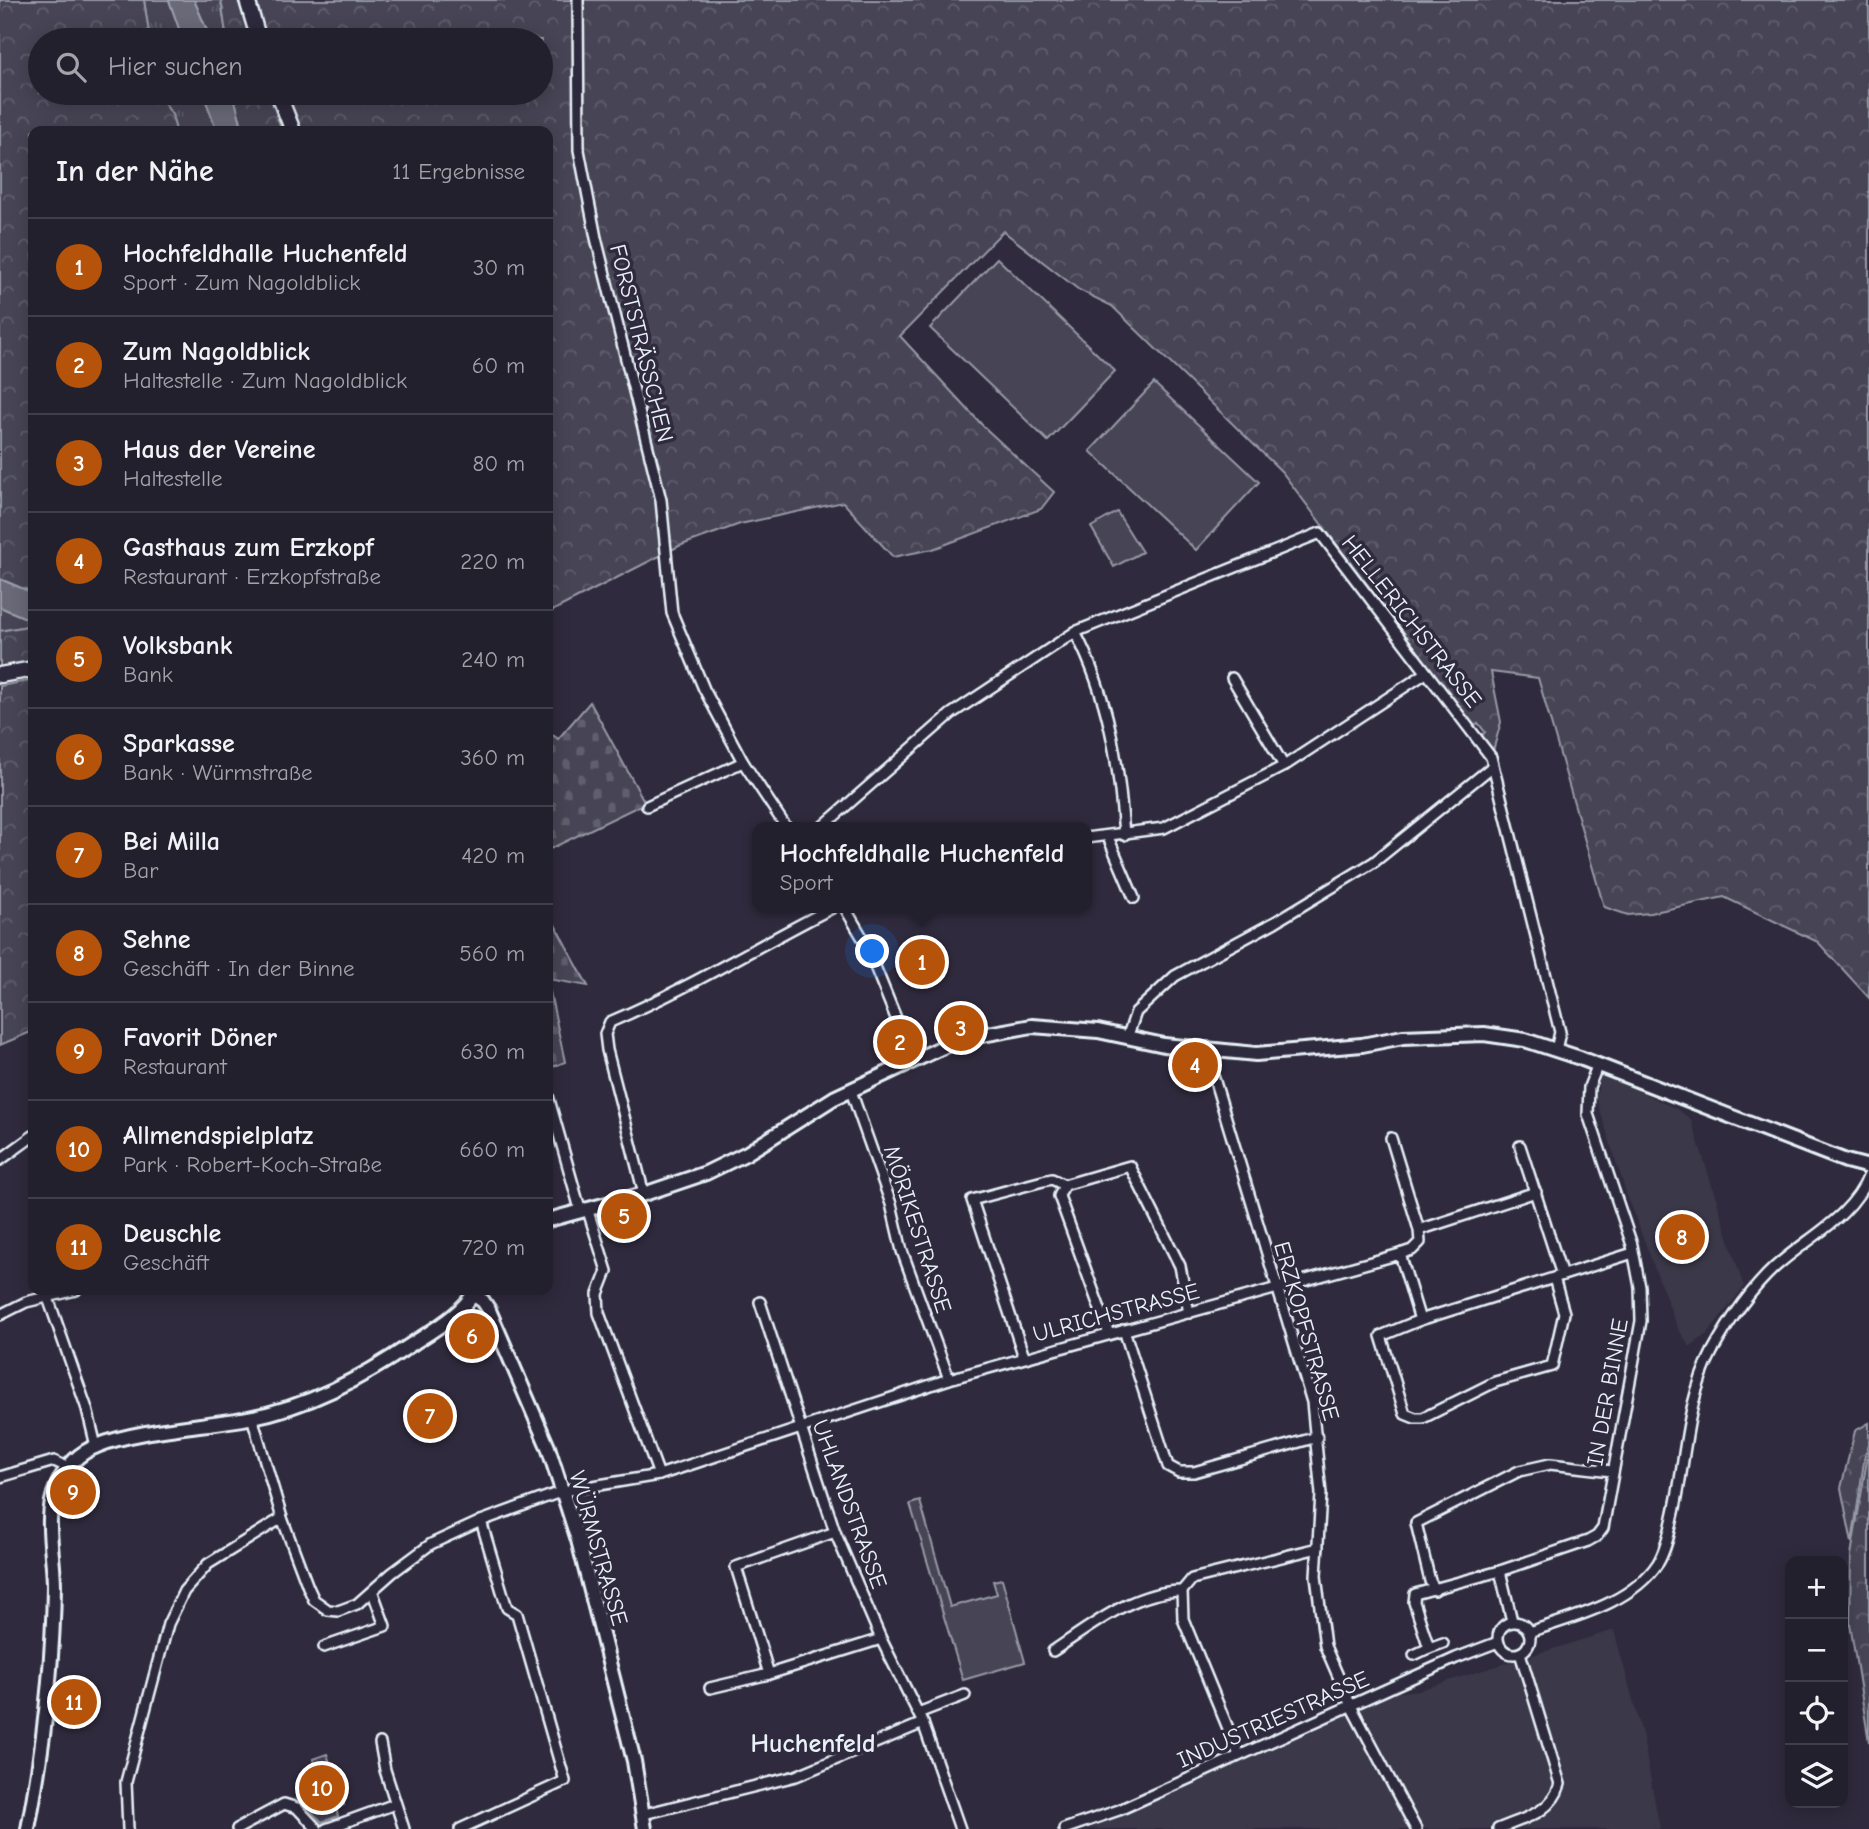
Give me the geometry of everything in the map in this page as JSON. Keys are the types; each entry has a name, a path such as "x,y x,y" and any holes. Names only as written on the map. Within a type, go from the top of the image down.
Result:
{"main road":[{"path":"247,0 256,28"},
{"path":"283,105 291,126"},
{"path":"0,676 28,670"},
{"path":"553,1218 644,1194 706,1173 747,1153 851,1091 913,1060 960,1039 1032,1026 1098,1031 1206,1052 1256,1054 1447,1034 1484,1034 1556,1050 1598,1064 1774,1134 1869,1167"},
{"path":"28,1829 39,1766 51,1628 54,1585 51,1508 55,1489 67,1467 96,1446 252,1417 331,1393 450,1319 472,1295"},
{"name":"WÜRMSTRASSE","path":"478,1295 489,1311 534,1412 563,1491 630,1745 645,1829"}],"street":[{"name":"FORSTSTRÄSSCHEN","path":"578,0 579,150 596,238 662,500 672,613 704,689 743,762 783,822"},
{"name":"HELLERICHSTRASSE","path":"828,822 951,713 1075,632 1320,533 1471,729 1493,766 1560,1032 1556,1050"},
{"path":"1075,632 1094,668 1106,707 1118,772 1124,835"},
{"path":"1092,838 1164,828 1284,766 1426,673"},
{"path":"1232,678 1284,766"},
{"path":"647,806 743,762"},
{"path":"1126,1038 1136,1012 1175,976 1275,922 1374,862 1493,766"},
{"path":"1108,837 1134,898"},
{"path":"644,1194 607,1050 605,1034 610,1022 699,982 767,941 822,913"},
{"path":"848,913 865,942 913,1060"},
{"name":"ERZKOPFSTRASSE","path":"1206,1052 1312,1402 1321,1494 1316,1576 1325,1646 1351,1706 1416,1829"},
{"name":"IN DER BINNE","path":"1500,1571 1597,1536 1603,1528 1641,1321 1640,1287 1633,1253 1588,1114 1589,1087 1598,1064"},
{"name":"MÖRIKESTRASSE","path":"851,1091 891,1204 902,1251 949,1379"},
{"path":"553,1112 607,1271 598,1294 599,1313 659,1475"},
{"path":"1391,1138 1419,1230 1420,1242 1412,1250 1400,1254 1420,1320"},
{"path":"0,1160 28,1140"},
{"path":"1520,1146 1536,1192 1558,1277 1564,1312 1552,1366 1495,1382 1423,1418 1405,1414 1381,1336 1420,1320 1558,1277 1633,1253"},
{"path":"1024,1357 972,1200 1052,1179 1064,1185 1130,1166 1180,1266 1189,1313"},
{"path":"1529,1632 1608,1604 1639,1582 1658,1562 1678,1496 1692,1403 1711,1354 1742,1304 1775,1267 1847,1211 1869,1175"},
{"path":"1064,1185 1059,1196 1109,1334"},
{"path":"1419,1230 1536,1192"},
{"name":"ULRICHSTRASSE","path":"282,1518 314,1600 328,1610 338,1611 357,1605 392,1573 431,1544 481,1521 563,1491 659,1475 949,1379 1189,1313 1275,1286 1400,1254"},
{"path":"0,1315 47,1295 87,1409 96,1446"},
{"name":"UHLANDSTRASSE","path":"761,1302 835,1532 881,1639 923,1723 960,1829"},
{"path":"1124,1330 1168,1466 1180,1472 1194,1472 1317,1437"},
{"path":"128,1829 126,1782 144,1705 168,1624 179,1602 208,1564 282,1518 252,1417"},
{"path":"0,1476 54,1461 67,1467"},
{"path":"1436,1590 1430,1581 1416,1523 1519,1471 1550,1464 1612,1471"},
{"path":"460,1829 565,1781 517,1614 507,1608 481,1521"},
{"path":"769,1674 736,1567 835,1532"},
{"path":"1239,1755 1183,1619 1182,1591 1192,1579 1318,1548"},
{"path":"1429,1648 1414,1602 1415,1594 1424,1590 1436,1590 1500,1571 1512,1621"},
{"path":"1053,1651 1094,1623 1150,1593 1182,1591"},
{"path":"324,1647 385,1626 373,1593"},
{"path":"1512,1621 1521,1623 1529,1632 1528,1646 1520,1653 1509,1654 1498,1642 1501,1627 1512,1621"},
{"path":"710,1688 769,1674 881,1639"},
{"name":"INDUSTRIESTRASSE","path":"1071,1828 1498,1642"},
{"path":"1414,1655 1443,1643"},
{"path":"1498,1829 1548,1808 1556,1797 1560,1784 1520,1653"},
{"path":"918,1713 965,1695"},
{"path":"644,1814 796,1776 923,1723"},
{"path":"380,1743 404,1829"},
{"path":"237,1829 284,1804 298,1808 317,1829"},
{"path":"326,1829 395,1804"}],"shaded area":[{"path":"1601,1074 1677,1109 1691,1119 1744,1287 1707,1334 1690,1347 1678,1329 1627,1196 1596,1098"},
{"path":"1614,1630 1642,1733 1660,1829 1089,1829 1186,1787 1384,1694 1419,1690"}],"green space":[{"path":"0,0 144,0 148,28 28,28 28,105 166,105 175,126 28,126 28,591 0,579"},
{"path":"144,0 169,0 179,28 148,28"},
{"path":"194,0 221,0 225,28 206,28"},
{"path":"221,0 239,0 247,28 225,28"},
{"path":"253,0 1869,0 1869,998 1818,942 1724,897 1628,915 1604,907 1538,678 1491,672 1501,722 1493,751 1481,736 1485,732 1478,723 1474,726 1282,472 1112,306 1079,290 1003,231 900,336 984,427 1054,492 1041,509 933,549 893,557 843,502 740,524 679,546 553,610 553,126 294,126 287,105 553,105 553,28 262,28"},
{"path":"166,105 207,105 215,126 175,126"},
{"path":"236,105 273,105 280,126 242,126"},
{"path":"997,258 1115,371 1048,441 930,328"},
{"path":"1154,383 1259,482 1196,550 1090,451"},
{"path":"1117,512 1142,552 1114,567 1091,527"},
{"path":"0,607 28,619 28,626 0,631"},
{"path":"28,626 28,665 0,670 0,631"},
{"path":"28,681 28,1033 0,1045 0,686"},
{"path":"590,702 645,803 553,848 553,735 558,739"},
{"path":"553,921 588,986 553,980"},
{"path":"553,1006 565,1062 553,1067"},
{"path":"1869,1423 1869,1444 1852,1543 1841,1488 1855,1431"},
{"path":"1869,1448 1869,1742 1850,1624 1851,1555"},
{"path":"920,1501 950,1607 997,1594 993,1581 1002,1579 1025,1662 963,1680 910,1504"},
{"path":"327,1754 344,1805 336,1808 338,1816 322,1822 296,1797 318,1778 313,1759"}],"water":[{"path":"169,0 194,0 206,28 179,28"},
{"path":"207,105 236,105 242,126 215,126"},
{"path":"0,579 28,591 28,619 0,607"}],"place":[{"name":"Hochfeldhalle Huchenfeld","path":"922,962"},
{"name":"Haus der Vereine","path":"961,1028"},
{"name":"Zum Nagoldblick","path":"900,1042"},
{"name":"Gasthaus zum Erzkopf","path":"1195,1065"},
{"name":"Volksbank","path":"624,1216"},
{"name":"Sehne","path":"1682,1237"},
{"name":"Sparkasse","path":"472,1336"},
{"name":"Bei Milla","path":"430,1416"},
{"name":"Favorit Döner","path":"73,1492"},
{"name":"Deuschle","path":"74,1702"},
{"name":"Allmendspielplatz","path":"322,1788"}],"district":[{"name":"Huchenfeld","path":"813,1743"}]}
